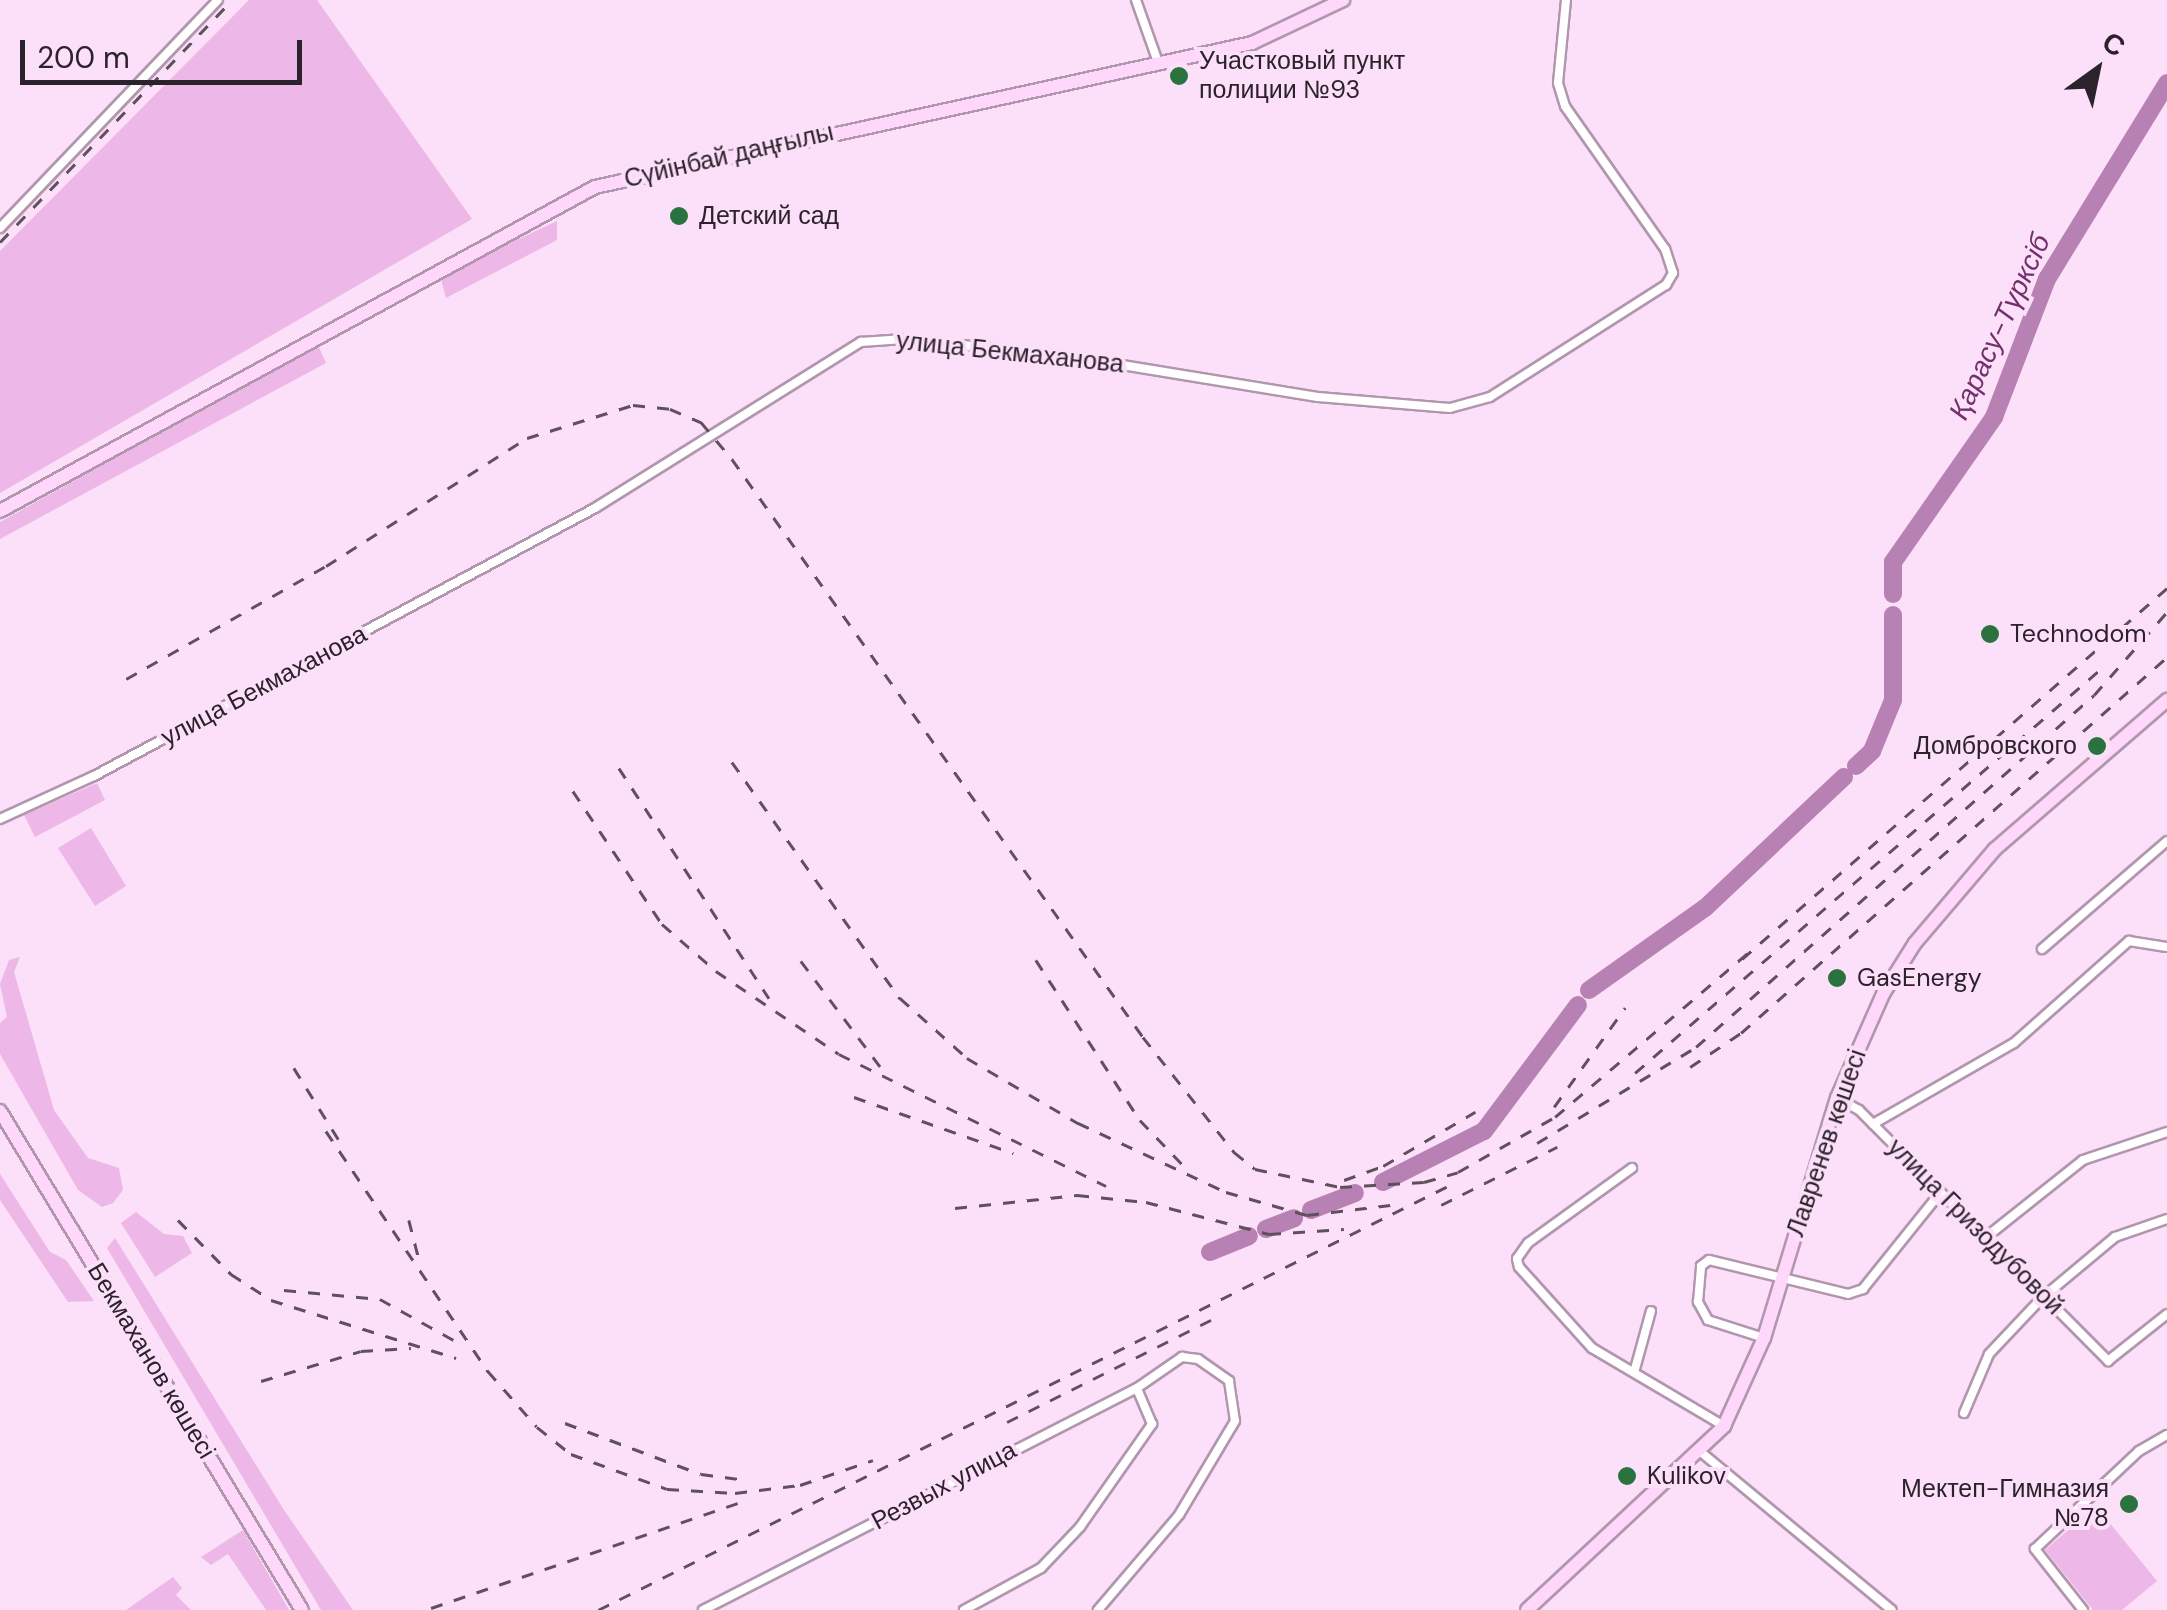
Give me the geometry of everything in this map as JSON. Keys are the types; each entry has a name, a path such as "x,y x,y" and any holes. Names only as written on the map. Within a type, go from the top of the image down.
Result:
{"main road":[{"name":"Сүйінбай даңғылы","path":"0,510 595,188 642,172 1158,65 1284,32 1343,0"},
{"name":"Лавренев көшесі","path":"1528,1610 1702,1453 1724,1426 1764,1338 1838,1098 1882,994 1960,886 2167,700"},
{"name":"Бекмаханов көшесі","path":"0,1112 302,1610"}],"street":[{"path":"0,228 218,0"},
{"path":"1136,0 1158,65"},
{"name":"улица Бекмаханова","path":"0,819 94,776 596,508 861,342 904,338 1068,356 1318,397 1450,408 1490,398 1666,285 1673,274 1665,249 1565,106 1558,83 1566,0"},
{"path":"2042,949 2167,841"},
{"path":"1873,1124 2014,1043 2129,941 2167,947"},
{"name":"улица Гризодубовой","path":"1838,1098 1873,1124 2108,1361 2167,1314"},
{"path":"1985,1238 2083,1160 2167,1132"},
{"path":"1632,1168 1528,1243 1517,1259 1526,1279 1572,1330 1724,1426"},
{"path":"1764,1338 1708,1320 1698,1302 1701,1266 1709,1260 1848,1294 1863,1290 1940,1193"},
{"path":"1964,1413 1988,1354 2042,1298 2114,1237 2167,1219"},
{"path":"1635,1369 1651,1310"},
{"name":"Резвых улица","path":"703,1610 1137,1388 1182,1357 1212,1365 1228,1381 1235,1421 1180,1515 1098,1610"},
{"path":"964,1610 1041,1568 1080,1527 1152,1424 1137,1388"},
{"path":"2084,1610 2035,1549 2139,1451 2167,1435"},
{"path":"1702,1453 1892,1610"}],"shaded area":[{"path":"249,0 317,0 472,219 0,493 0,251"},
{"path":"557,221 557,240 446,298 440,276"},
{"path":"318,345 326,363 0,539 0,522"},
{"path":"97,783 105,800 35,837 24,815"},
{"path":"91,828 126,886 95,906 58,848"},
{"path":"20,957 14,972 54,1110 88,1158 119,1168 123,1190 113,1203 102,1207 78,1190 0,1054 0,1023 7,1017 0,984 9,960"},
{"path":"0,1174 50,1252 66,1260 94,1301 68,1302 0,1200"},
{"path":"136,1212 164,1234 183,1236 192,1253 155,1277 121,1223"},
{"path":"115,1238 284,1510 353,1610 321,1610 107,1248"},
{"path":"2096,1506 2157,1581 2122,1610 2093,1610 2045,1550"},
{"path":"243,1530 289,1610 266,1610 228,1554 211,1565 201,1557"},
{"path":"173,1577 182,1588 176,1595 191,1610 126,1610"}],"waterway":[{"name":"Қарасу-Түрксіб","path":"1893,594 1893,562 1994,417 2047,279 2167,83"},
{"name":"Қарасу-Түрксіб","path":"1856,766 1872,751 1893,700 1893,615"},
{"name":"Қарасу-Түрксіб","path":"1589,990 1705,908 1844,777"},
{"name":"Қарасу-Түрксіб","path":"1383,1182 1484,1131 1578,1005"},
{"name":"Қарасу-Түрксіб","path":"1311,1210 1355,1193"},
{"name":"Қарасу-Түрксіб","path":"1266,1229 1294,1218"},
{"name":"Қарасу-Түрксіб","path":"1210,1252 1249,1236"}],"railway":[{"path":"0,242 232,0"},
{"path":"126,679 326,566 527,438 633,405 670,409 701,422 732,459 1143,1037 1234,1152 1255,1169 1340,1187 1424,1182 1458,1172 1555,1117 1751,950"},
{"path":"1742,959 2167,588"},
{"path":"1537,1143 1696,1047 2094,695 2167,612"},
{"path":"1690,1067 1741,1033 2167,657"},
{"path":"1635,1073 2103,667"},
{"path":"732,762 900,998 967,1058 1078,1123 1226,1192 1307,1215 1390,1205"},
{"path":"619,768 769,998"},
{"path":"573,791 662,924 716,971 839,1054 1106,1186"},
{"path":"1036,960 1140,1120 1183,1165"},
{"path":"801,961 882,1069"},
{"path":"1554,1107 1625,1008"},
{"path":"294,1068 339,1140"},
{"path":"854,1097 1013,1153"},
{"path":"1344,1180 1383,1166 1475,1112"},
{"path":"326,1131 488,1371 537,1427 571,1454 667,1489 735,1493 800,1485 873,1460"},
{"path":"1441,1205 1557,1147"},
{"path":"598,1610 1452,1184"},
{"path":"955,1208 1077,1195 1146,1202 1269,1234 1344,1229"},
{"path":"178,1220 231,1274 271,1300 456,1358"},
{"path":"409,1220 419,1259"},
{"path":"284,1290 380,1299 459,1343"},
{"path":"1007,1422 1217,1317"},
{"path":"261,1381 361,1351 411,1348"},
{"path":"565,1423 701,1474 747,1480"},
{"path":"431,1608 747,1500"}],"place":[{"name":"Участковый пункт полиции №93","path":"1179,76"},
{"name":"Детский сад","path":"679,216"},
{"name":"Technodom","path":"1990,634"},
{"name":"Домбровского","path":"2097,746"},
{"name":"GasEnergy","path":"1837,978"},
{"name":"Kulikov","path":"1627,1476"},
{"name":"Мектеп-Гимназия №78","path":"2129,1504"}]}
